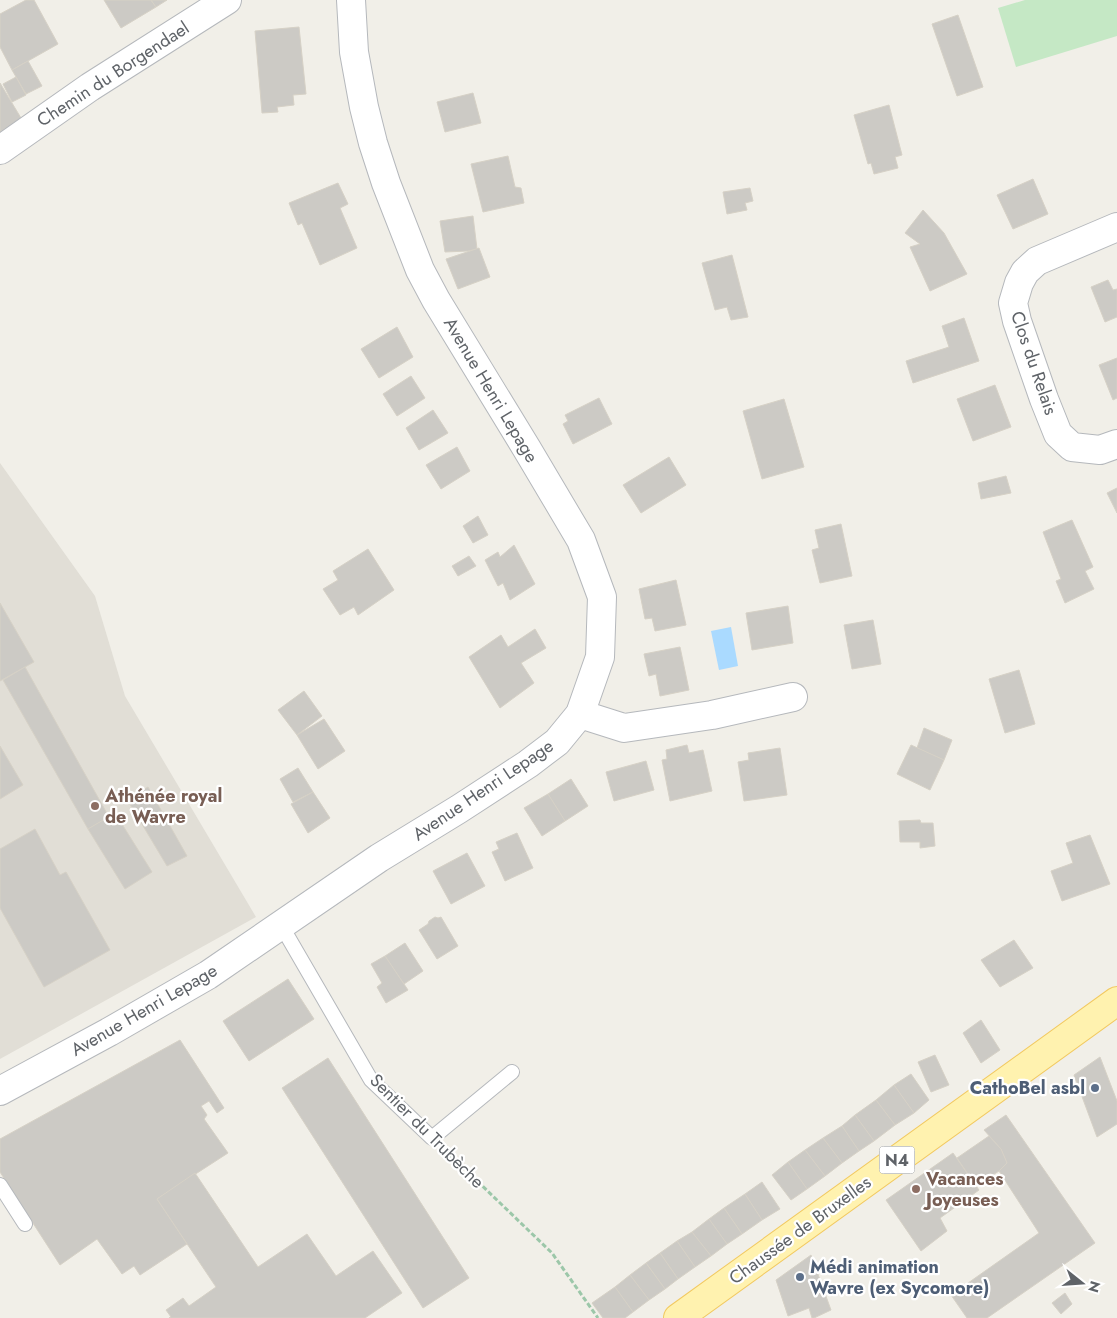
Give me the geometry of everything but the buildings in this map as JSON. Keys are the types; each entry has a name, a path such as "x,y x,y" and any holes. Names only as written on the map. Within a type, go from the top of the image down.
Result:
{"main road":[{"name":"Chaussée de Bruxelles","path":"678,1318 1117,1001"}],"street":[{"name":"Chemin du Borgendael","path":"0,150 90,87 227,0"},
{"name":"Avenue Henri Lepage","path":"0,1090 109,1032 208,975 379,858 528,764 557,742 580,714 600,657 602,597 581,540 436,300 417,263 386,183 364,107 354,52 351,0"},
{"name":"Clos du Relais","path":"1117,227 1037,261 1025,272 1019,283 1013,303 1017,321 1058,434 1072,447 1100,450 1117,444"},
{"path":"580,714 624,728 712,715 793,696"}],"lane":[{"name":"Sentier du Trubèche","path":"281,925 371,1080 432,1138"},
{"path":"432,1138 512,1072"},
{"path":"0,1185 26,1224"}],"path":[{"name":"Sentier du Trubèche","path":"432,1138 552,1253 598,1318"}],"shaded area":[{"name":"Athénée royal de Wavre","path":"0,463 95,596 125,696 256,917 0,1059"}],"green space":[{"path":"1025,0 1117,0 1117,36 1016,67 998,8"}],"water":[{"path":"731,627 738,666 719,670 711,631"}],"place":[{"name":"Athénée royal de Wavre","path":"95,806"},
{"name":"CathoBel asbl","path":"1095,1088"},
{"name":"Vacances Joyeuses","path":"916,1189"},
{"name":"Médi animation Wavre (ex Sycomore)","path":"800,1277"}]}
